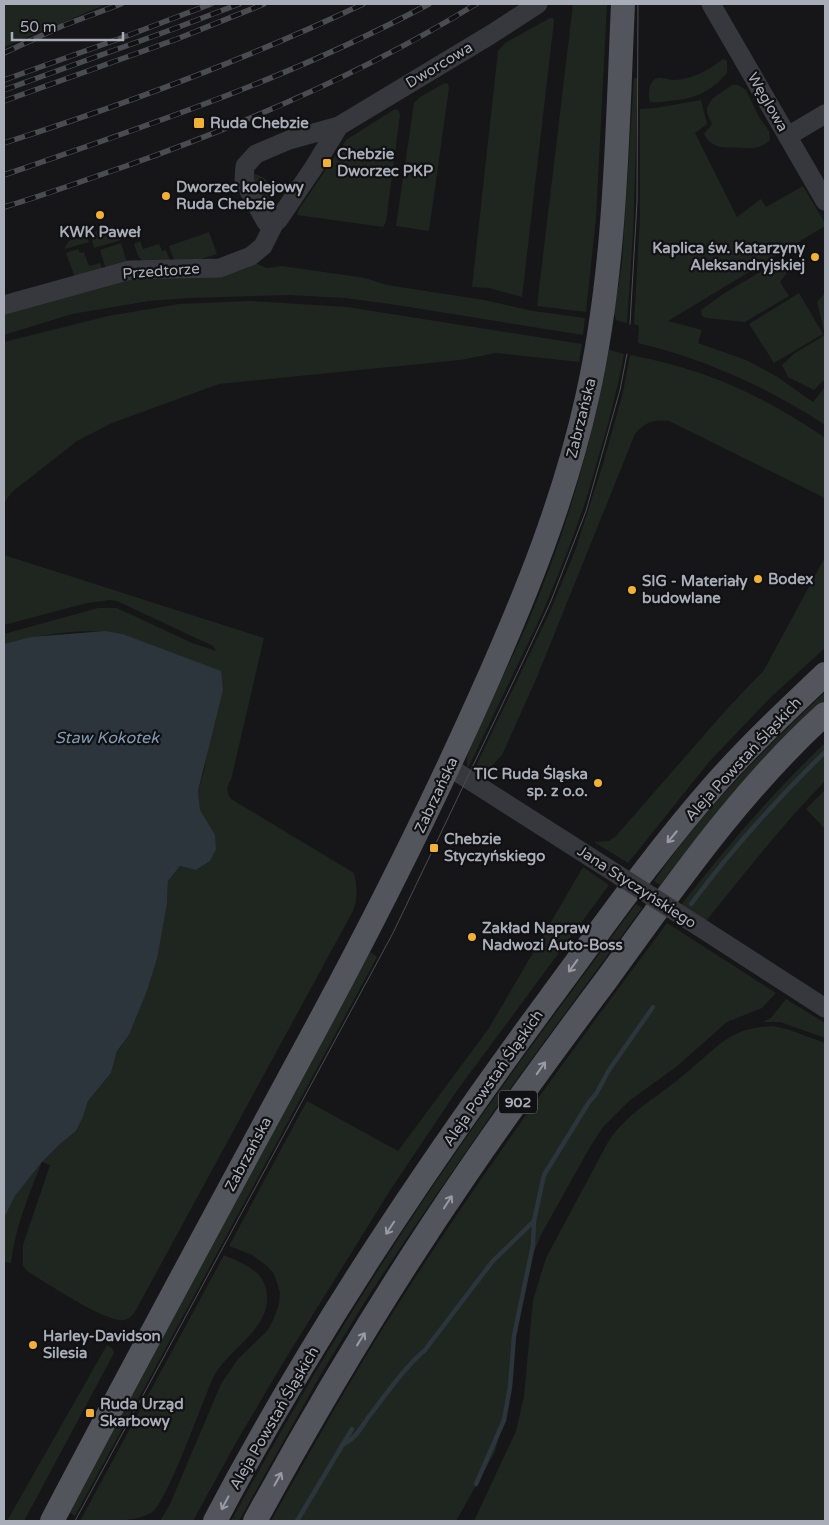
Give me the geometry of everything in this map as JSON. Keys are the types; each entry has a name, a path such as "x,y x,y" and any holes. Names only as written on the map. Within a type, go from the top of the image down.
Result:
{"main road":[{"name":"Zabrzańska","path":"52,1521 382,903 449,767 517,616 536,567 554,516 586,402 599,333 611,225 623,4"},
{"name":"Aleja Powstań Śląskich","path":"215,1521 285,1397 356,1280 511,1050 659,852 717,782 786,710 825,674"},
{"name":"Aleja Powstań Śląskich","path":"255,1521 321,1403 467,1173 558,1045 700,852 769,770 825,714"}],"street":[{"name":"Dworcowa","path":"339,126 314,167 274,224 266,222 244,180 245,166 256,154 289,140 339,126 538,4"},
{"name":"Węglowa","path":"711,4 825,201"},
{"path":"788,136 825,114"},
{"path":"289,140 298,142 309,150 314,167"},
{"name":"Przedtorze","path":"4,305 130,270 220,268 251,256 264,246 274,224"},
{"name":"Jana Styczyńskiego","path":"449,767 825,1008"}],"shaded area":[{"path":"4,4 107,4 4,47"},
{"path":"573,4 607,4 596,218 586,312 537,306"},
{"path":"553,18 554,21 522,297 489,288 472,287 498,51 505,43"},
{"path":"723,59 727,61 727,73 708,90 686,98 650,102 649,88 655,79 680,80 706,70"},
{"path":"634,78 638,78 633,233 627,323 616,320 614,313 622,262"},
{"path":"445,83 448,84 449,88 429,231 396,226 414,103 420,97"},
{"path":"732,85 738,85 746,90 759,117 769,131 770,140 764,145 752,148 716,146 704,134 712,124 707,113 707,107 713,98"},
{"path":"701,100 707,124 695,133 737,217 761,199 766,207 803,186 825,226 668,321 702,330 698,343 746,360 776,376 813,402 825,387 825,425 781,398 735,376 687,357 638,343 639,326 634,324 640,216 640,109"},
{"path":"395,109 400,114 386,222 383,227 297,215 299,209 346,140"},
{"path":"251,173 264,178 270,184 270,207 265,205"},
{"path":"112,226 116,228 121,240 94,248 90,233"},
{"path":"209,232 217,254 191,262 175,263 169,246"},
{"path":"86,234 89,242 65,249 69,241"},
{"path":"140,241 143,249 159,244 162,251 166,250 171,263 143,262 138,256 134,244"},
{"path":"121,243 127,262 107,273 100,250"},
{"path":"78,249 80,253 84,252 89,266 100,263 104,274 77,278 74,275 66,253"},
{"path":"252,262 267,268 282,266 365,278 387,285 484,300 533,311 585,318 583,335 390,304 345,298 289,295 149,301 72,314 4,335 4,309 133,274"},
{"path":"777,262 786,265 788,271 780,282 789,296 745,322 702,316 701,310 723,294"},
{"path":"799,293 823,334 774,363 749,324"},
{"path":"825,293 825,335 817,302"},
{"path":"250,301 347,307 582,344 579,362 496,353 460,360 219,384 112,423 77,441 12,492 4,503 4,342 108,316 179,304"},
{"path":"825,335 825,379 814,390 788,377 782,365 795,353"},
{"path":"609,350 624,354 608,424 586,500 542,614 468,768 467,759 470,749 528,622 554,556 586,454"},
{"path":"630,355 683,368 731,385 777,408 824,437 825,498 669,421 654,421 642,427 635,434 537,677 502,755 491,767 474,770 548,616 575,551 603,464 623,392"},
{"path":"4,555 264,638 231,780 227,787 228,794 231,799 354,873 356,883 353,911 136,1310 128,1319 124,1320 115,1319 90,1309 27,1271 23,1266 23,1245 50,1165 42,1162 76,1131 88,1101 111,1073 117,1051 129,1035 147,991 157,959 167,904 168,881 180,866 196,870 210,861 216,850 207,823 199,810 198,791 204,771 221,672 123,634 108,632 78,631 33,637 4,644 4,634 98,608 117,608 192,643 216,651 213,646 117,601 110,600 87,603 4,625"},
{"path":"825,557 825,648 771,697 709,762 628,863 594,842 609,841 616,836 726,710 764,670"},
{"path":"825,692 825,703 697,838 660,885 654,881 713,806 779,736"},
{"path":"825,743 825,781 749,867 706,921 681,905 750,821 786,781"},
{"path":"825,790 825,829 806,809"},
{"path":"583,867 609,885 456,1092 391,1189 286,1358 238,1439 193,1521 160,1521 170,1504 221,1384 238,1359 268,1330 279,1304 280,1293 274,1274 252,1255 229,1246 307,1101 398,1151 489,1028"},
{"path":"636,904 642,908 498,1105 406,1239 321,1374 239,1521 231,1521 311,1380 424,1199 483,1113"},
{"path":"667,923 776,993 762,1008 727,1022 676,1067 629,1101 603,1127 590,1147 542,1233 526,1270 519,1306 510,1390 495,1452 456,1521 271,1521 363,1361 427,1259 527,1113"},
{"path":"370,952 377,957 75,1516 69,1512"},
{"path":"786,999 825,1023 825,1038 780,1022 763,1022 771,1018"},
{"path":"772,1026 787,1029 825,1043 825,1521 474,1521 516,1431 524,1396 533,1300 546,1258 608,1142 633,1115 723,1042 746,1030"},
{"path":"42,1162 19,1224 11,1263 4,1262 4,1218 15,1196"},
{"path":"224,1255 246,1265 263,1280 267,1296 266,1308 262,1319 214,1376 175,1471 158,1505 151,1513 126,1520 80,1521"},
{"path":"107,1345 112,1348 114,1353 24,1521 7,1521"}],"water":[{"name":"Staw Kokotek","path":"105,631 123,634 221,671 223,690 198,791 200,810 215,835 216,850 210,861 196,870 180,866 168,881 167,904 157,959 147,991 129,1035 117,1051 111,1073 88,1101 76,1131 42,1162 15,1196 4,1218 4,644 31,637"}],"waterway":[{"path":"691,904 755,825 825,752"},
{"path":"476,1484 504,1420 510,1387 514,1336 533,1245 534,1221 544,1175 589,1102 596,1094 609,1070 653,1007"},
{"path":"342,1445 358,1432 396,1381 425,1350 492,1262 534,1221"},
{"path":"297,1521 352,1429"}],"tram line":[{"path":"630,324 637,202 638,4"},
{"path":"75,1521 393,933 525,657 551,601 586,511 620,390 627,354"}],"railway":[{"path":"4,53 62,26 121,4"},
{"path":"4,80 211,4"},
{"path":"4,90 239,4"},
{"path":"4,101 177,39 264,4"},
{"path":"4,143 186,80 363,4"},
{"path":"4,175 166,118 273,77 378,30 429,4"},
{"path":"4,207 126,166 261,114 349,74 434,29 476,4"}],"place":[{"name":"Ruda Chebzie","path":"199,123"},
{"name":"Chebzie Dworzec PKP","path":"327,163"},
{"name":"Dworzec kolejowy Ruda Chebzie","path":"166,196"},
{"name":"KWK Paweł","path":"100,215"},
{"name":"Kaplica św. Katarzyny Aleksandryjskiej","path":"815,257"},
{"name":"Bodex","path":"758,579"},
{"name":"SIG - Materiały budowlane","path":"632,590"},
{"name":"TIC Ruda Śląska sp. z o.o.","path":"598,783"},
{"name":"Chebzie Styczyńskiego","path":"434,848"},
{"name":"Zakład Napraw Nadwozi Auto-Boss","path":"472,937"},
{"name":"Harley-Davidson Silesia","path":"33,1345"},
{"name":"Ruda Urząd Skarbowy","path":"90,1413"}]}
